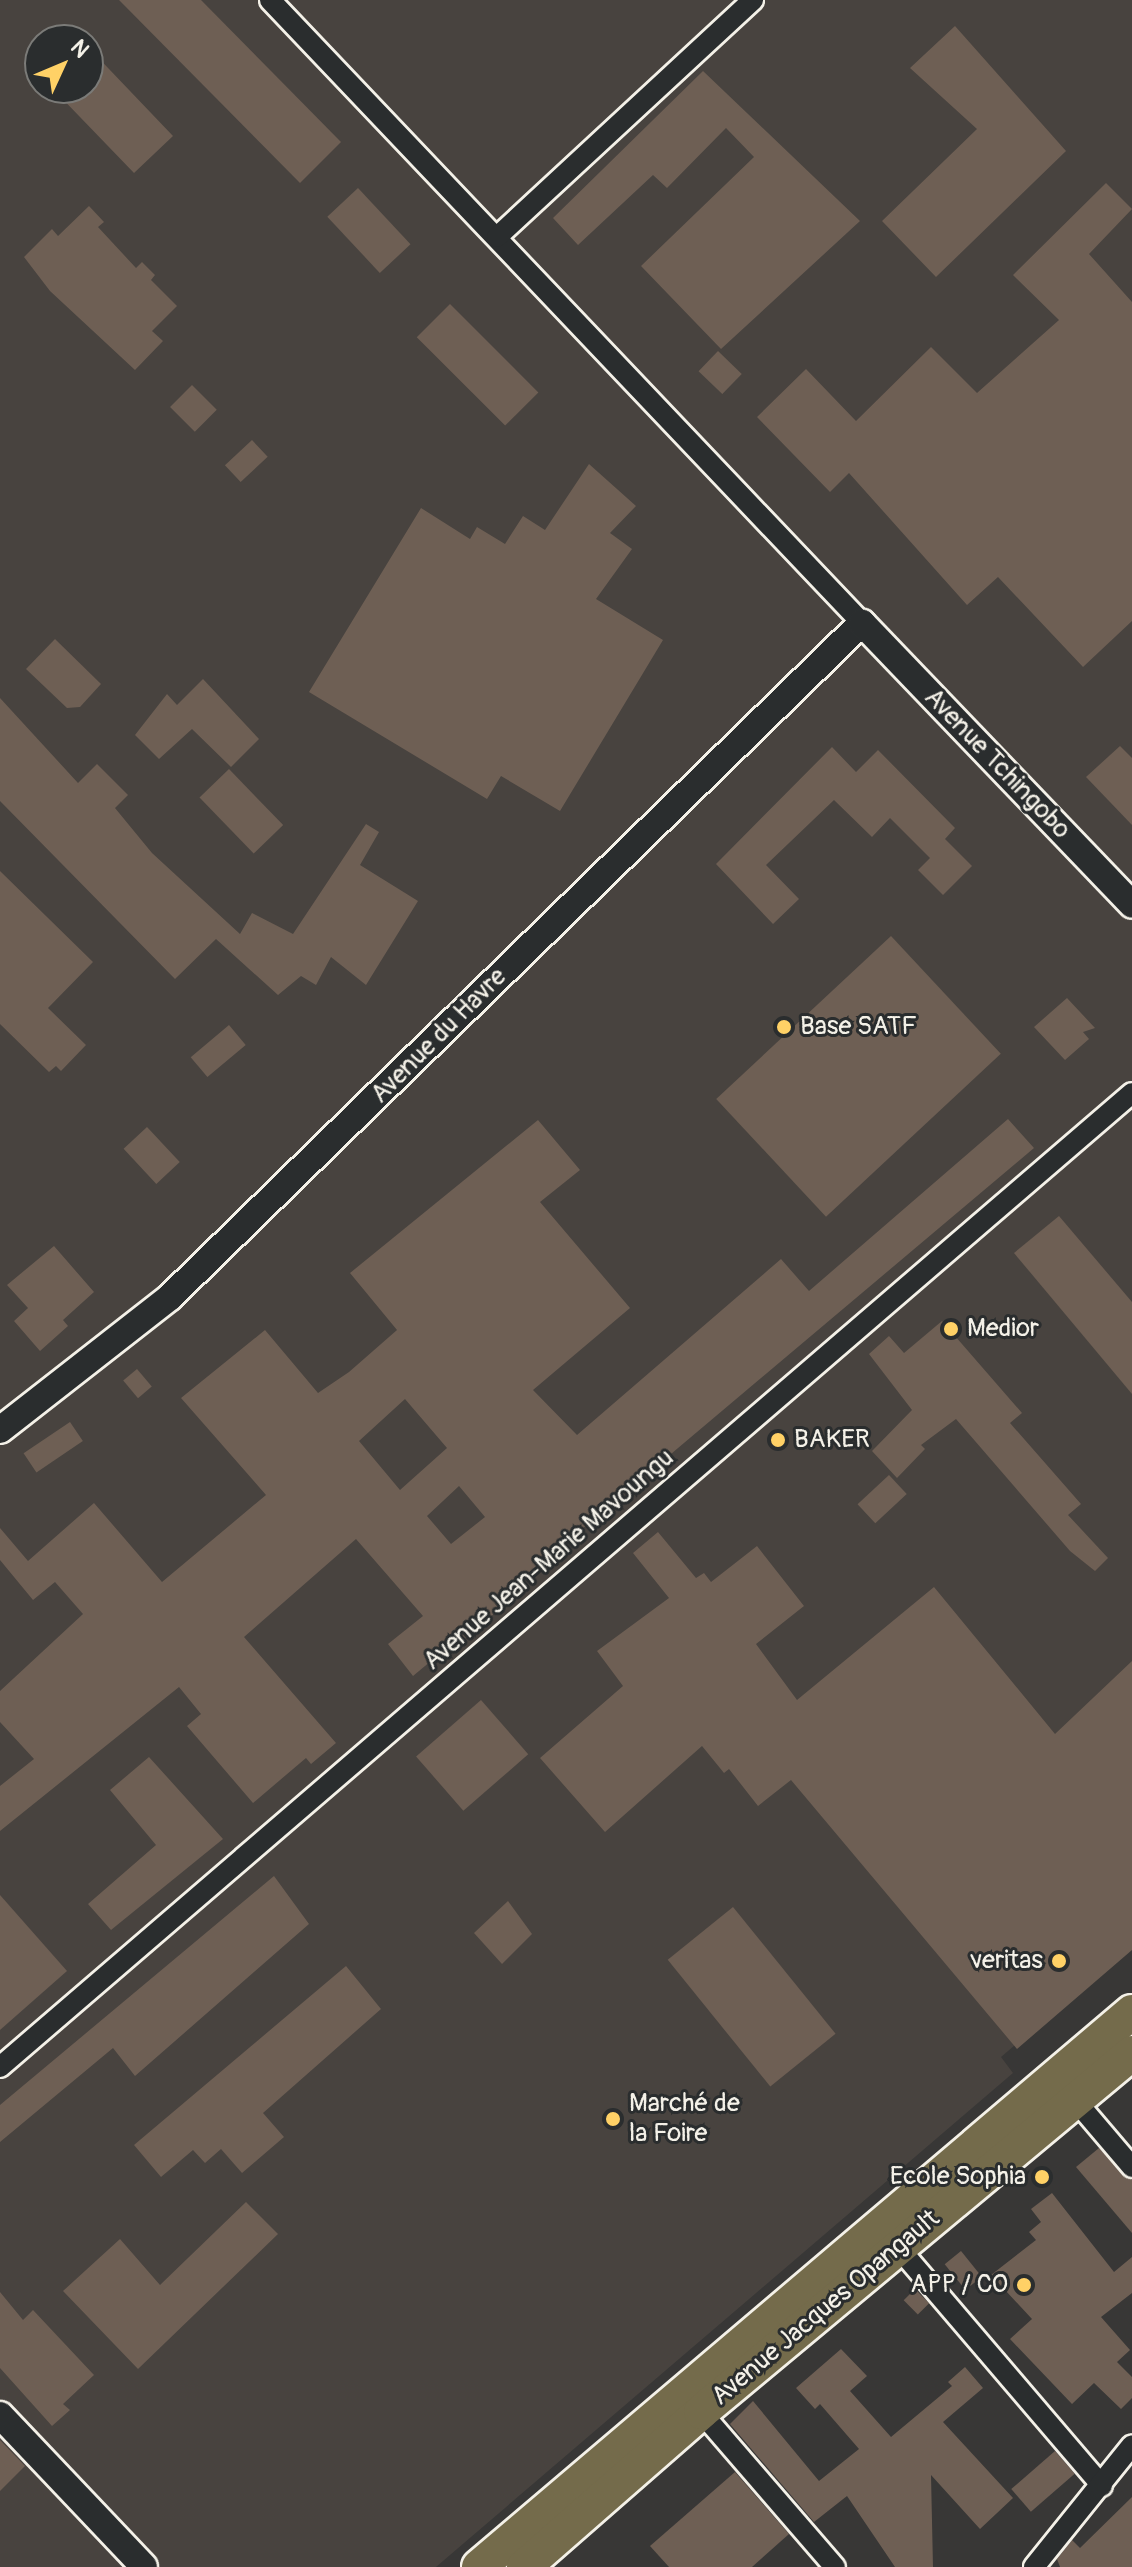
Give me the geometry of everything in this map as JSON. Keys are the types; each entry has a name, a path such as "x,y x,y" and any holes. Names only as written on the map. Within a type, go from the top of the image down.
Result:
{"highway":[{"path":"479,2567 1132,2012"},
{"name":"Avenue Jacques Opangault","path":"524,2567 701,2412 1132,2053"}],"street":[{"path":"270,0 862,623"},
{"path":"497,237 753,0"},
{"name":"Avenue Tchingobo","path":"862,623 1132,905"},
{"name":"Avenue du Havre","path":"0,1430 170,1297 862,623"},
{"name":"Avenue Jean-Marie Mavoungu","path":"0,2067 1132,1093"},
{"path":"1075,2100 1132,2167"},
{"path":"898,2247 1102,2486"},
{"path":"701,2412 835,2567"},
{"path":"0,2415 144,2567"},
{"path":"1034,2567 1132,2445"}],"shaded area":[{"path":"0,0 1132,0 1132,1945 1001,2057 1013,2073 436,2567 0,2567"}],"building":[{"path":"119,0 201,0 341,142 300,183"},
{"path":"955,26 1066,151 936,277 882,221 977,129 910,68"},
{"path":"104,64 173,136 134,173 67,104 104,104"},
{"path":"703,71 860,221 721,349 641,266 754,157 726,128 667,188 653,175 578,245 553,218"},
{"path":"1106,183 1132,209 1089,254 1132,302 1132,621 1083,667 998,577 967,605 849,473 830,492 757,417 806,369 856,421 931,347 977,393 1059,320 1013,275"},
{"path":"358,188 411,244 380,273 327,217"},
{"path":"89,206 104,222 98,227 136,268 142,262 155,275 151,280 177,306 152,331 163,341 135,370 50,291 24,257 52,229 58,236"},
{"path":"450,304 538,392 505,426 417,337"},
{"path":"718,351 742,374 722,394 699,371"},
{"path":"192,385 217,410 195,432 170,407"},
{"path":"252,440 268,457 241,482 225,465"},
{"path":"589,464 636,506 610,533 632,549 596,599 663,640 560,811 501,776 487,799 309,692 421,508 470,539 477,527 505,544 523,516 545,530"},
{"path":"55,639 101,684 80,707 67,708 26,669"},
{"path":"203,679 259,739 231,767 192,729 159,759 135,735 167,694 177,705"},
{"path":"0,698 78,783 97,764 128,795 115,808 152,853 240,934 252,913 293,934 366,824 379,832 360,865 418,901 366,985 331,957 316,985 301,976 278,995 216,939 175,979 0,801"},
{"path":"1120,746 1132,758 1132,825 1086,777"},
{"path":"832,747 856,772 878,750 955,828 945,839 972,866 943,895 918,870 930,858 890,818 872,837 834,800 766,865 799,899 773,924 716,864"},
{"path":"229,769 283,825 254,854 200,797"},
{"path":"0,871 93,962 48,1008 86,1045 61,1071 56,1066 49,1072 0,1024"},
{"path":"891,936 1001,1054 826,1217 716,1099"},
{"path":"1067,998 1095,1028 1083,1032 1089,1039 1065,1060 1034,1027"},
{"path":"229,1025 246,1045 207,1077 191,1057"},
{"path":"1008,1119 1034,1148 499,1599 504,1605 452,1650 449,1646 413,1676 388,1644 423,1616 356,1539 244,1637 336,1743 311,1764 306,1758 253,1803 187,1726 201,1714 179,1687 0,1831 0,1786 34,1759 0,1722 0,1691 83,1614 55,1582 33,1600 0,1560 0,1528 28,1561 94,1503 162,1582 266,1495 181,1398 265,1330 318,1393 349,1372 397,1330 350,1273 538,1120 580,1170 540,1202 630,1308 533,1390 577,1435 781,1259 809,1291","holes":["405,1399 447,1448 400,1490 359,1441","459,1486 485,1517 451,1544 427,1516"]},
{"path":"147,1127 180,1162 156,1184 124,1149"},
{"path":"1059,1216 1132,1302 1132,1394 1014,1253"},
{"path":"54,1246 94,1292 63,1320 68,1326 40,1351 14,1321 28,1308 7,1285"},
{"path":"942,1321 1022,1413 1010,1423 1081,1504 1068,1515 1108,1558 1095,1571 1070,1551 956,1419 921,1445 925,1449 897,1478 872,1451 912,1410 869,1354 889,1336 904,1353"},
{"path":"137,1369 152,1387 138,1398 123,1381"},
{"path":"70,1422 83,1441 36,1472 24,1453"},
{"path":"889,1475 907,1494 875,1523 858,1504"},
{"path":"658,1532 696,1578 704,1573 711,1582 757,1546 804,1606 756,1644 797,1700 934,1587 1055,1734 1132,1661 1132,1950 1017,2049 791,1780 758,1806 729,1769 724,1773 702,1746 605,1832 540,1758 623,1686 597,1651 669,1598 633,1553"},
{"path":"481,1700 528,1754 463,1811 416,1756"},
{"path":"149,1757 223,1839 111,1930 88,1904 156,1845 110,1790"},
{"path":"274,1876 309,1924 135,2076 113,2048 0,2142 0,2105"},
{"path":"0,1895 67,1971 0,2030"},
{"path":"508,1901 532,1934 502,1964 474,1933"},
{"path":"733,1907 836,2034 770,2087 668,1960"},
{"path":"346,1966 381,2009 263,2113 284,2137 242,2173 221,2149 205,2163 193,2150 161,2177 134,2145"},
{"path":"1099,2148 1132,2180 1132,2233 1076,2167"},
{"path":"1052,2193 1114,2272 1132,2257 1132,2293 1101,2317 1130,2350 1117,2362 1132,2377 1132,2398 1121,2409 1094,2383 1072,2404 1010,2339 1032,2319 991,2275 1036,2240 1029,2232 1041,2222 1031,2209"},
{"path":"246,2202 278,2234 138,2369 63,2291 120,2239 160,2285"},
{"path":"961,2251 982,2277 965,2290 945,2264"},
{"path":"915,2289 929,2303 918,2314 904,2300"},
{"path":"0,2292 23,2320 33,2310 94,2375 63,2404 70,2410 52,2426 0,2368"},
{"path":"841,2349 867,2376 850,2391 891,2437 952,2386 948,2382 965,2367 983,2388 943,2422 1013,2498 980,2529 931,2475 933,2567 895,2567 847,2496 814,2522 730,2424 753,2401 819,2481 859,2449 820,2404 815,2409 796,2388"},
{"path":"0,2440 25,2466 0,2491"},
{"path":"1055,2451 1075,2474 1031,2512 1011,2489"},
{"path":"735,2472 789,2534 752,2567 669,2567 650,2546"},
{"path":"1132,2497 1132,2567 1060,2567 1057,2559 1072,2540 1080,2548"}],"place":[{"name":"Base SATF","path":"784,1027"},
{"name":"Medior","path":"951,1329"},
{"name":"BAKER","path":"778,1440"},
{"name":"veritas","path":"1059,1961"},
{"name":"Marché de la Foire","path":"613,2119"},
{"name":"Ecole Sophia","path":"1042,2177"},
{"name":"APP / CO","path":"1024,2285"}]}
